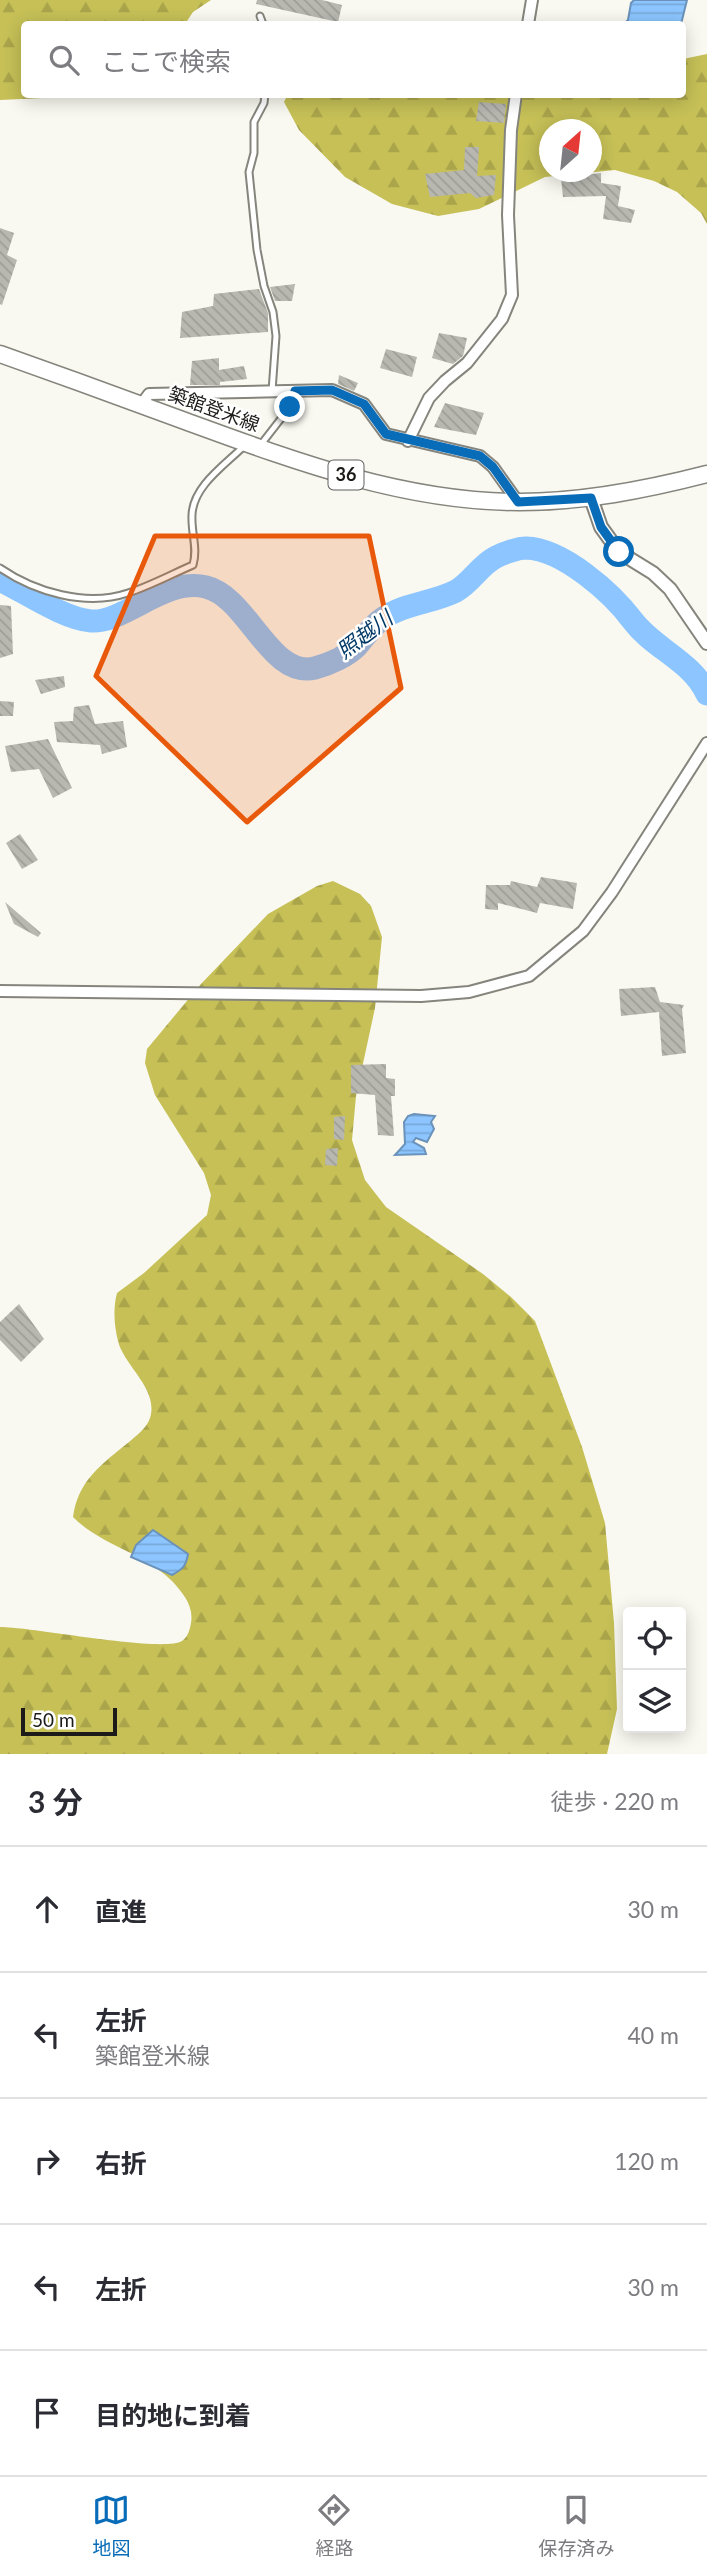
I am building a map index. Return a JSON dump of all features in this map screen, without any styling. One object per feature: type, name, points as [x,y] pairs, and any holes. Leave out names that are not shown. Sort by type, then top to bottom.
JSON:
[{"type":"main road","name":"築館登米線","points":[[0,354],[252,446],[378,484],[433,495],[518,502],[591,498],[652,489],[707,474]]},
{"type":"street","points":[[528,21],[532,0]]},
{"type":"street","points":[[408,441],[429,398],[467,363],[502,319],[512,295],[508,215],[511,130],[515,98]]},
{"type":"street","points":[[141,404],[149,394],[217,390],[332,390],[364,404],[386,434],[480,456],[493,467],[518,502]]},
{"type":"street","points":[[591,498],[601,527],[619,552],[653,573],[670,589],[707,643]]},
{"type":"street","points":[[0,991],[421,996],[469,992],[529,976],[583,931],[612,892],[707,743]]},
{"type":"lane","points":[[260,16],[262,21]]},
{"type":"lane","points":[[265,98],[254,122],[254,153],[249,172],[257,250],[264,286],[273,312],[276,336],[272,391]]},
{"type":"lane","points":[[0,568],[50,593],[83,598],[126,594],[193,565],[196,554],[192,515],[195,498],[206,483],[252,446],[290,407],[295,391]]},
{"type":"highlighted area","points":[[155,536],[369,536],[401,688],[247,822],[96,676]]},
{"type":"green space","points":[[0,0],[211,0],[193,12],[187,21],[21,21],[21,98],[43,98],[0,100]]},
{"type":"green space","points":[[707,54],[707,224],[701,213],[677,192],[654,181],[615,170],[602,171],[602,119],[539,119],[539,180],[479,209],[438,216],[392,204],[345,177],[299,130],[284,102],[286,98],[686,98],[686,58]]},
{"type":"green space","points":[[333,881],[360,894],[371,906],[382,937],[375,1008],[356,1096],[352,1140],[365,1180],[386,1207],[483,1274],[535,1321],[582,1447],[605,1523],[614,1623],[617,1709],[607,1754],[0,1754],[0,1627],[150,1644],[182,1641],[188,1633],[191,1625],[189,1605],[172,1581],[148,1563],[84,1527],[73,1517],[80,1493],[93,1474],[141,1432],[150,1418],[150,1397],[118,1341],[114,1317],[117,1293],[144,1273],[207,1215],[211,1195],[204,1173],[155,1095],[145,1063],[147,1049],[201,984],[268,914],[317,886]]},
{"type":"water","points":[[634,0],[687,0],[682,21],[627,21]]},
{"type":"water","points":[[408,1116],[435,1116],[431,1122],[434,1129],[427,1142],[416,1138],[413,1142],[424,1148],[426,1154],[395,1155],[405,1144],[404,1122]]},
{"type":"water","points":[[153,1530],[188,1554],[183,1567],[172,1575],[131,1557],[136,1545]]},
{"type":"building","points":[[257,0],[322,0],[342,5],[338,21],[333,21],[256,4]]},
{"type":"building","points":[[479,102],[506,104],[504,123],[476,121]]},
{"type":"building","points":[[465,147],[479,147],[477,176],[496,175],[494,195],[476,198],[470,193],[430,197],[425,174],[464,170]]},
{"type":"building","points":[[561,182],[601,182],[621,186],[618,206],[635,210],[631,223],[603,219],[606,196],[563,197]]},
{"type":"building","points":[[0,228],[14,233],[7,255],[17,260],[2,305],[0,304]]},
{"type":"building","points":[[295,284],[292,301],[275,301],[270,287]]},
{"type":"building","points":[[259,289],[268,313],[268,332],[180,338],[182,312],[213,306],[214,294]]},
{"type":"building","points":[[439,333],[467,338],[463,356],[453,364],[432,358]]},
{"type":"building","points":[[386,349],[417,357],[412,377],[380,368]]},
{"type":"building","points":[[219,358],[219,370],[244,366],[247,379],[220,382],[220,385],[190,385],[192,361]]},
{"type":"building","points":[[339,375],[358,383],[354,391],[338,384]]},
{"type":"building","points":[[445,403],[484,413],[476,435],[434,427]]},
{"type":"building","points":[[0,605],[11,606],[13,654],[0,658]]},
{"type":"building","points":[[64,676],[65,687],[41,694],[35,680]]},
{"type":"building","points":[[0,701],[14,702],[13,716],[0,716]]},
{"type":"building","points":[[89,705],[95,724],[123,721],[127,747],[102,754],[100,745],[57,742],[54,722],[73,721],[74,707]]},
{"type":"building","points":[[48,739],[72,788],[53,798],[39,769],[11,772],[5,746]]},
{"type":"building","points":[[20,834],[38,860],[22,869],[6,843]]},
{"type":"building","points":[[541,877],[577,883],[573,909],[540,903],[537,913],[498,903],[498,910],[485,909],[486,885],[510,885],[511,881],[537,887]]},
{"type":"building","points":[[5,902],[41,933],[38,937],[14,924]]},
{"type":"building","points":[[655,987],[660,1002],[684,1005],[682,1009],[686,1053],[662,1056],[659,1012],[621,1016],[619,989]]},
{"type":"building","points":[[386,1064],[386,1078],[395,1079],[395,1096],[391,1096],[394,1136],[378,1135],[375,1095],[351,1093],[351,1065]]},
{"type":"building","points":[[345,1116],[344,1140],[334,1139],[334,1117]]},
{"type":"building","points":[[338,1148],[337,1166],[325,1165],[326,1149]]},
{"type":"building","points":[[19,1304],[44,1339],[21,1362],[0,1340],[0,1322]]},
{"type":"waterway","name":"照越川","points":[[0,580],[57,610],[91,621],[118,615],[176,588],[206,587],[221,594],[234,605],[272,650],[285,661],[299,668],[315,668],[348,653],[375,625],[391,614],[456,591],[496,557],[523,548],[540,550],[571,564],[600,586],[651,640],[692,673],[707,694]]},
{"type":"route","points":[[290,407],[295,391],[332,390],[364,404],[386,434],[480,456],[493,467],[518,502],[591,498],[601,527],[619,552]]}]
